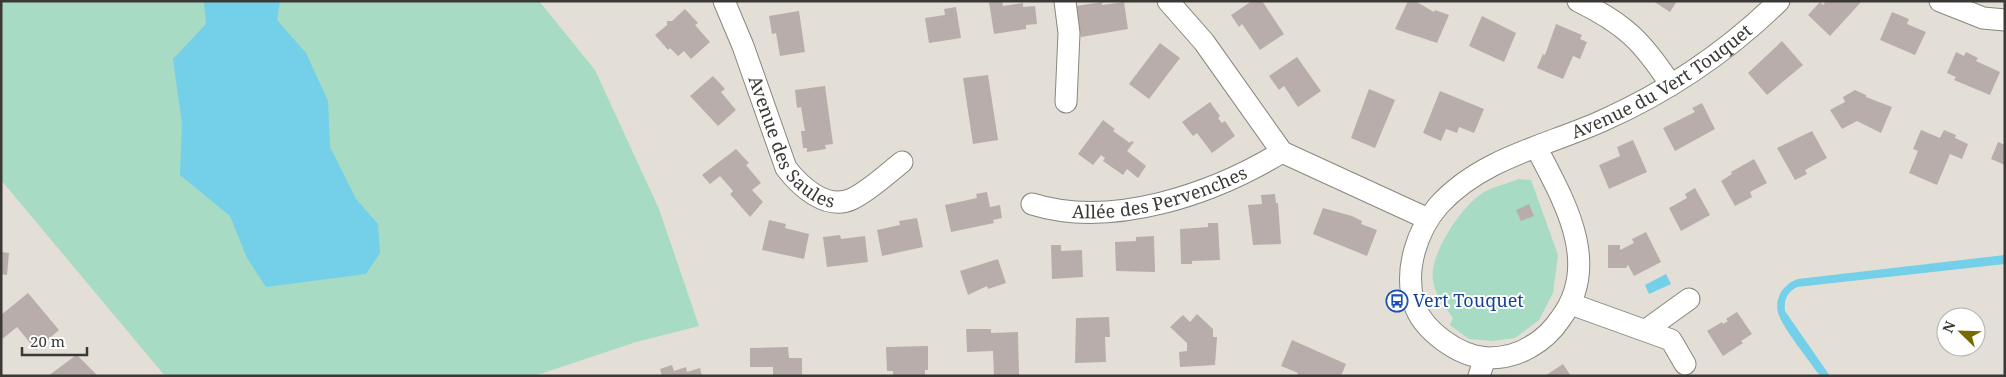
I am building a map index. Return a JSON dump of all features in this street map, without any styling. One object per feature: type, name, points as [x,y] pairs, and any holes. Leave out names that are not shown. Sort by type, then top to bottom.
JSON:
[{"type":"street","name":"Avenue des Saules","points":[[724,1],[743,46],[786,168],[797,183],[811,194],[826,200],[842,202],[852,199],[902,162]]},
{"type":"street","points":[[1065,1],[1069,33],[1066,102]]},
{"type":"street","points":[[1168,1],[1204,42],[1282,152],[1428,219]]},
{"type":"street","points":[[1578,1],[1612,19],[1631,33],[1671,85]]},
{"type":"street","name":"Avenue du Vert Touquet","points":[[1536,147],[1568,213],[1579,250],[1578,285],[1571,304],[1554,328],[1540,342],[1522,352],[1482,367],[1435,334],[1414,305],[1410,287],[1410,266],[1428,219],[1440,204],[1462,184],[1496,163],[1536,147],[1604,120],[1671,85],[1719,53],[1779,1]]},
{"type":"street","points":[[1940,1],[1983,18],[2005,20]]},
{"type":"street","name":"Allée des Pervenches","points":[[1032,204],[1053,210],[1077,213],[1100,213],[1144,206],[1220,186],[1254,170],[1282,152]]},
{"type":"street","points":[[1646,330],[1690,298]]},
{"type":"street","points":[[1571,304],[1671,340],[1684,364]]},
{"type":"green space","points":[[1,1],[539,1],[595,70],[659,209],[699,326],[636,342],[534,376],[165,376],[1,180]]},
{"type":"green space","points":[[1519,179],[1531,180],[1558,255],[1553,293],[1539,320],[1515,338],[1492,341],[1469,339],[1450,325],[1453,318],[1436,291],[1433,281],[1433,270],[1436,258],[1449,230],[1458,217],[1477,197],[1490,189]]},
{"type":"water","points":[[204,1],[280,1],[277,20],[306,53],[328,101],[330,147],[356,199],[378,224],[380,253],[366,274],[266,287],[247,258],[230,216],[180,175],[182,124],[173,59],[206,24]]},
{"type":"water","points":[[2005,255],[2005,264],[1797,287],[1793,289],[1786,297],[1785,311],[1830,376],[1820,376],[1791,336],[1778,313],[1777,302],[1781,292],[1788,284],[1798,279]]},
{"type":"water","points":[[1666,274],[1671,284],[1649,294],[1645,285]]},
{"type":"building","points":[[1002,1],[1003,6],[1023,3],[1023,7],[1035,6],[1037,24],[1026,25],[1026,29],[994,34],[989,2]]},
{"type":"building","points":[[1252,1],[1262,1],[1284,34],[1260,50],[1242,24],[1239,27],[1231,15]]},
{"type":"building","points":[[1408,1],[1415,1],[1434,12],[1435,10],[1449,15],[1437,43],[1395,29]]},
{"type":"building","points":[[1653,1],[1677,1],[1670,12]]},
{"type":"building","points":[[1826,1],[1862,1],[1830,36],[1808,15],[1820,2],[1823,5]]},
{"type":"building","points":[[1102,2],[1102,5],[1124,2],[1128,29],[1081,37],[1076,6]]},
{"type":"building","points":[[956,7],[961,38],[929,43],[925,18],[945,15],[944,9]]},
{"type":"building","points":[[685,9],[698,23],[695,25],[710,42],[691,59],[684,51],[678,56],[670,48],[668,50],[655,35],[667,25],[667,21],[672,21]]},
{"type":"building","points":[[799,11],[805,52],[780,56],[776,33],[772,34],[769,16]]},
{"type":"building","points":[[1892,12],[1909,19],[1907,24],[1926,32],[1915,55],[1880,40]]},
{"type":"building","points":[[1482,16],[1516,33],[1504,62],[1469,46]]},
{"type":"building","points":[[1556,24],[1582,35],[1580,39],[1587,42],[1580,59],[1573,56],[1563,79],[1537,68],[1543,54],[1545,55]]},
{"type":"building","points":[[1782,41],[1803,65],[1767,95],[1748,73]]},
{"type":"building","points":[[1160,43],[1180,58],[1149,99],[1129,84]]},
{"type":"building","points":[[1956,52],[1964,56],[1966,52],[1978,58],[1976,61],[2000,72],[1990,95],[1954,80],[1956,77],[1947,73]]},
{"type":"building","points":[[1297,57],[1321,91],[1298,107],[1284,86],[1279,90],[1269,76]]},
{"type":"building","points":[[988,75],[998,140],[973,144],[963,78]]},
{"type":"building","points":[[713,76],[725,89],[721,92],[736,110],[718,126],[690,96]]},
{"type":"building","points":[[825,86],[833,144],[825,145],[826,149],[807,152],[807,148],[803,148],[801,131],[805,131],[801,107],[797,108],[795,90]]},
{"type":"building","points":[[1369,89],[1395,100],[1375,148],[1351,138]]},
{"type":"building","points":[[1855,90],[1866,95],[1866,97],[1892,107],[1881,133],[1857,121],[1842,129],[1830,110],[1845,102],[1843,97]]},
{"type":"building","points":[[1440,91],[1484,109],[1474,133],[1459,127],[1457,133],[1446,129],[1441,141],[1423,133]]},
{"type":"building","points":[[1210,102],[1220,116],[1218,118],[1222,123],[1225,121],[1235,136],[1212,153],[1197,133],[1193,136],[1182,122]]},
{"type":"building","points":[[1702,103],[1715,129],[1675,151],[1663,128],[1695,112],[1692,108]]},
{"type":"building","points":[[1103,120],[1115,129],[1113,131],[1130,143],[1131,141],[1134,142],[1127,151],[1146,166],[1138,178],[1127,169],[1123,175],[1103,161],[1105,158],[1101,155],[1093,165],[1078,154]]},
{"type":"building","points":[[1921,130],[1940,138],[1944,130],[1956,135],[1955,138],[1968,144],[1962,159],[1950,154],[1937,185],[1909,173],[1918,151],[1913,149]]},
{"type":"building","points":[[1812,131],[1827,158],[1805,170],[1807,174],[1795,180],[1777,148]]},
{"type":"building","points":[[1633,140],[1647,172],[1609,189],[1599,165],[1620,156],[1617,147]]},
{"type":"building","points":[[1998,142],[2005,145],[2005,165],[1991,159]]},
{"type":"building","points":[[736,149],[749,163],[746,165],[761,183],[752,190],[763,202],[750,217],[730,194],[733,191],[720,176],[710,184],[702,175]]},
{"type":"building","points":[[1754,159],[1767,183],[1750,192],[1752,197],[1735,206],[1721,181],[1732,174],[1731,172]]},
{"type":"building","points":[[1695,188],[1710,215],[1681,231],[1669,208],[1687,198],[1685,194]]},
{"type":"building","points":[[987,192],[990,207],[1000,205],[1002,218],[993,220],[994,223],[951,232],[945,205],[977,198],[976,194]]},
{"type":"building","points":[[1275,194],[1276,203],[1278,203],[1281,244],[1253,245],[1248,205],[1262,204],[1261,195]]},
{"type":"building","points":[[1529,204],[1534,216],[1521,221],[1516,210]]},
{"type":"building","points":[[1323,208],[1352,216],[1362,221],[1361,224],[1377,230],[1367,256],[1313,234]]},
{"type":"building","points":[[917,218],[923,247],[882,256],[877,230],[900,225],[899,221]]},
{"type":"building","points":[[769,220],[786,224],[785,228],[809,234],[804,259],[762,250]]},
{"type":"building","points":[[1208,223],[1218,223],[1220,260],[1192,261],[1192,264],[1181,264],[1180,229],[1208,227]]},
{"type":"building","points":[[1646,232],[1661,262],[1634,276],[1628,265],[1626,268],[1608,268],[1608,245],[1620,245],[1620,250],[1634,243],[1632,239]]},
{"type":"building","points":[[840,235],[841,239],[865,236],[868,262],[827,267],[823,237]]},
{"type":"building","points":[[1154,236],[1155,272],[1116,271],[1115,242],[1136,241],[1136,237]]},
{"type":"building","points":[[1051,245],[1061,245],[1061,251],[1082,250],[1083,277],[1052,279]]},
{"type":"building","points":[[1,252],[9,253],[7,275],[1,274]]},
{"type":"building","points":[[998,259],[1006,283],[988,289],[987,286],[968,295],[960,271]]},
{"type":"building","points":[[28,293],[59,330],[36,350],[17,327],[1,340],[1,315]]},
{"type":"building","points":[[1737,312],[1752,334],[1741,341],[1743,343],[1723,356],[1707,331],[1722,322],[1723,324],[1728,321],[1726,319]]},
{"type":"building","points":[[1197,314],[1213,329],[1213,337],[1217,337],[1215,365],[1180,367],[1179,352],[1187,351],[1187,343],[1170,327],[1183,315],[1190,322]]},
{"type":"building","points":[[1109,317],[1110,337],[1105,337],[1106,362],[1075,363],[1076,318]]},
{"type":"building","points":[[966,329],[991,329],[991,333],[1018,332],[1019,376],[994,376],[993,351],[967,352]]},
{"type":"building","points":[[1292,340],[1346,364],[1341,376],[1297,376],[1298,373],[1281,366]]},
{"type":"building","points":[[928,346],[928,370],[925,370],[925,376],[893,376],[893,371],[887,371],[886,347]]},
{"type":"building","points":[[788,347],[789,358],[802,358],[802,376],[773,376],[773,367],[750,367],[750,348]]},
{"type":"building","points":[[75,356],[78,356],[98,376],[48,376]]},
{"type":"building","points":[[1563,364],[1571,376],[1545,376]]},
{"type":"building","points":[[672,365],[674,371],[686,367],[687,372],[700,368],[702,376],[662,376],[660,369]]},
{"type":"place","name":"Vert Touquet","points":[[1397,301]]}]
